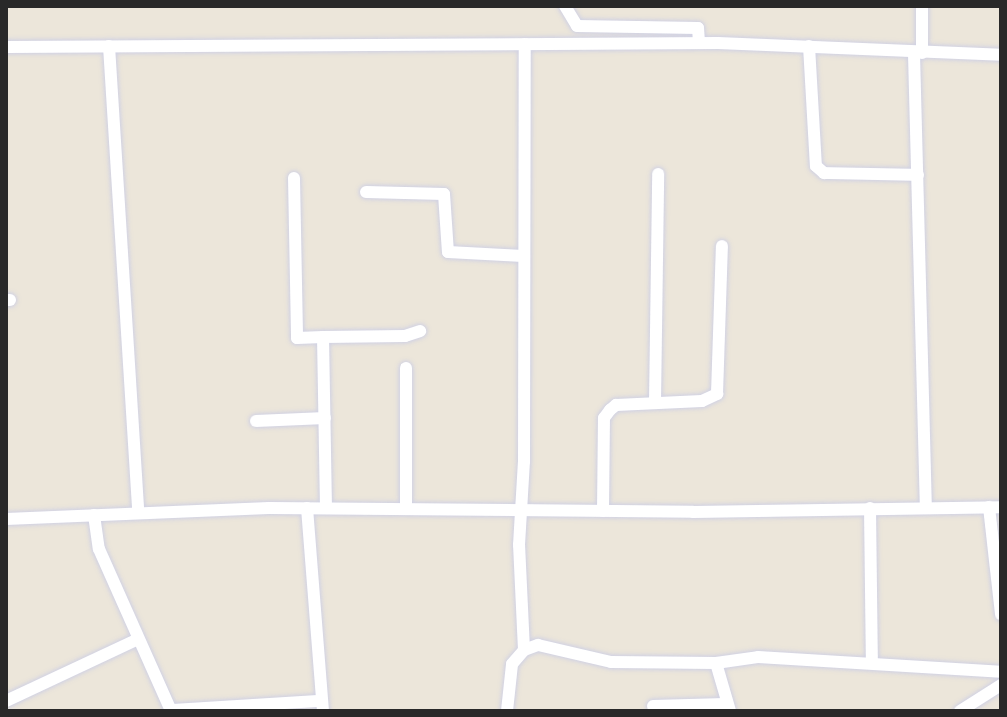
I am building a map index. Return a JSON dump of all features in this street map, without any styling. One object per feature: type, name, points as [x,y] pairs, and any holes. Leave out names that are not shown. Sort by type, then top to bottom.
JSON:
[{"type":"street","points":[[565,6],[577,26],[698,28],[699,43]]},
{"type":"street","points":[[922,6],[918,53],[918,175],[926,507]]},
{"type":"street","points":[[6,47],[699,43],[1001,55]]},
{"type":"street","points":[[524,650],[519,545],[523,509],[525,44]]},
{"type":"street","points":[[109,46],[126,248],[138,512]]},
{"type":"street","points":[[809,46],[816,166],[824,173],[918,175]]},
{"type":"street","points":[[655,403],[658,174]]},
{"type":"street","points":[[294,178],[297,338],[405,336],[420,331]]},
{"type":"street","points":[[366,192],[444,194],[448,252],[523,256]]},
{"type":"street","points":[[603,511],[604,418],[616,405],[702,401],[717,394],[722,246]]},
{"type":"street","points":[[323,337],[326,508]]},
{"type":"street","points":[[406,368],[406,508]]},
{"type":"street","points":[[256,421],[325,418]]},
{"type":"street","points":[[6,519],[307,508],[603,511],[995,507],[1001,614]]},
{"type":"street","points":[[94,515],[99,549],[136,640],[171,710],[322,706],[307,508]]},
{"type":"street","points":[[870,508],[872,663]]},
{"type":"street","points":[[6,701],[136,640]]},
{"type":"street","points":[[507,711],[512,664],[524,650],[538,645],[611,662],[716,663],[758,657],[1001,672]]},
{"type":"street","points":[[653,706],[727,708],[716,663]]},
{"type":"street","points":[[960,711],[1001,685]]}]
